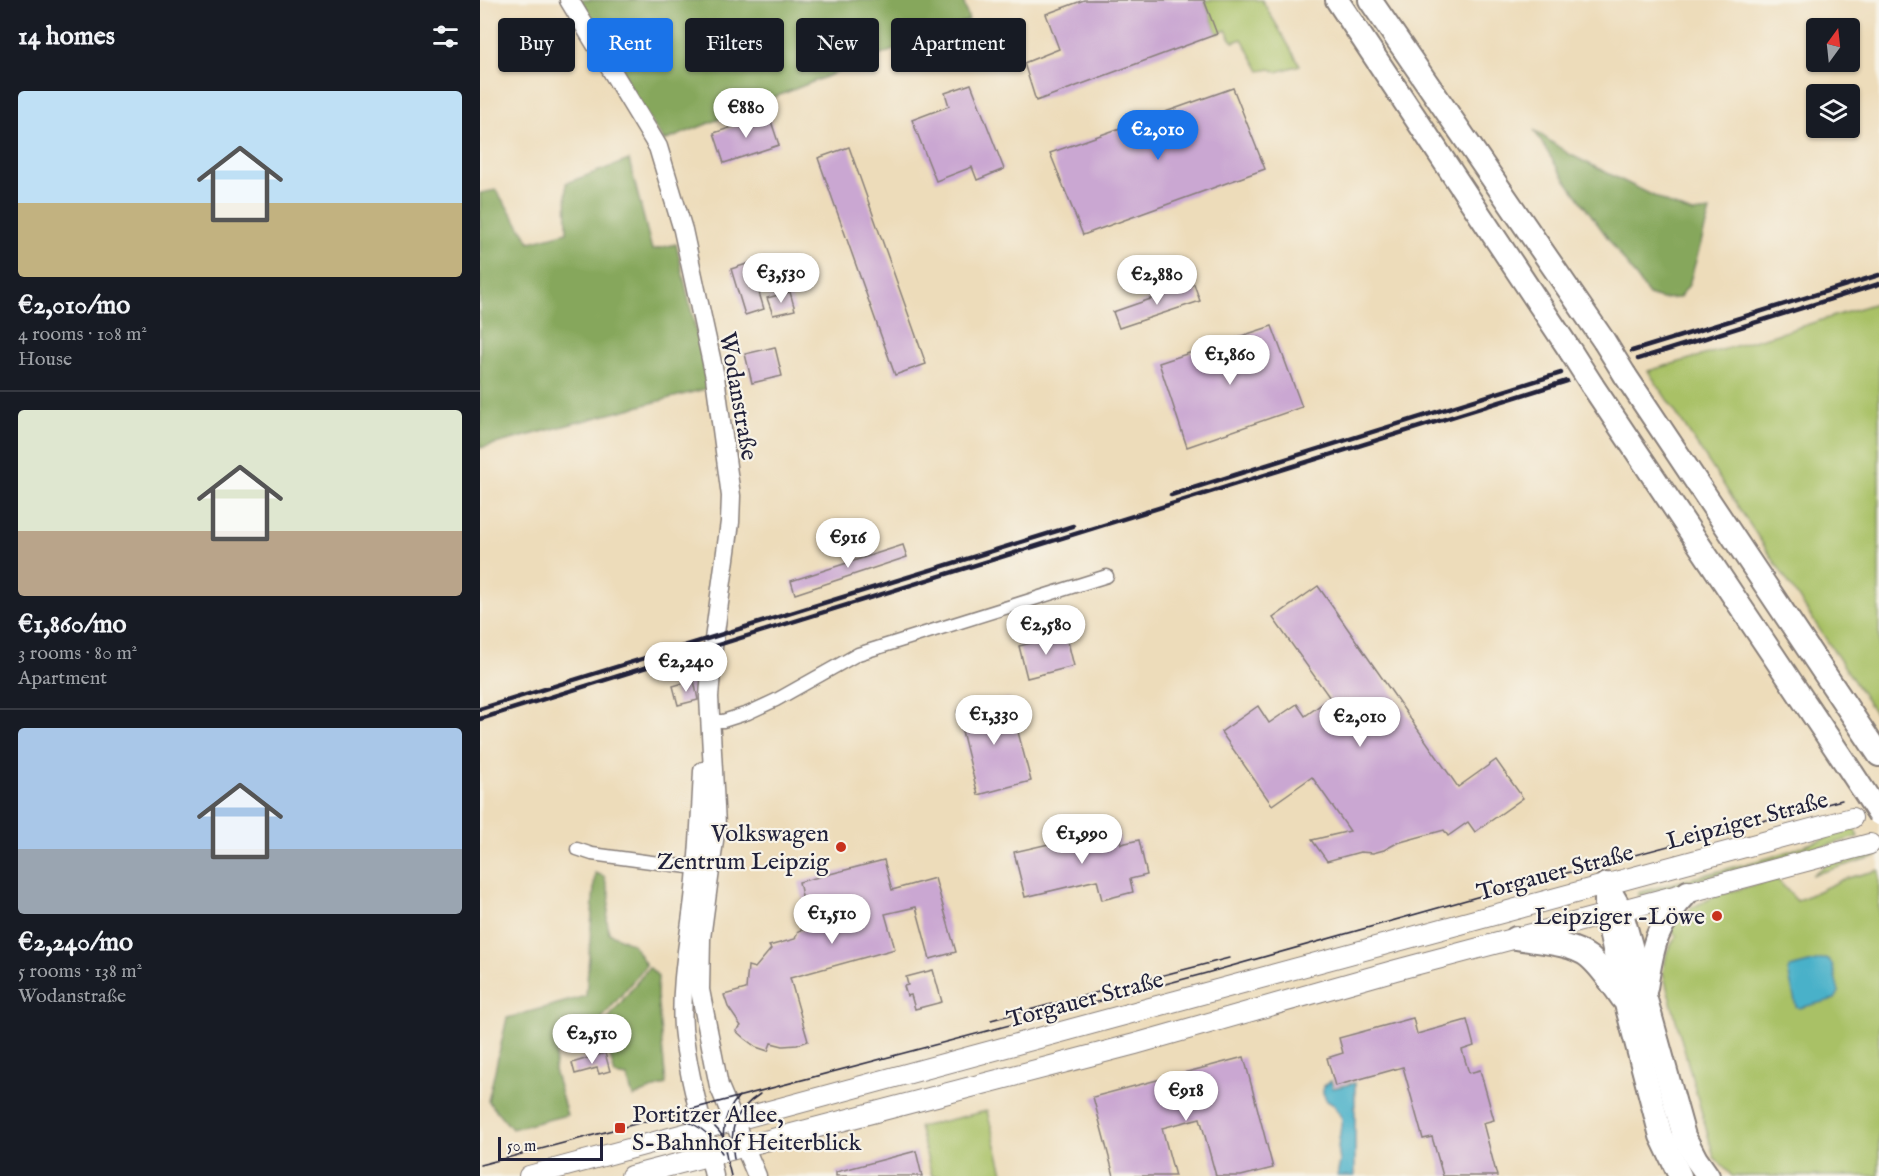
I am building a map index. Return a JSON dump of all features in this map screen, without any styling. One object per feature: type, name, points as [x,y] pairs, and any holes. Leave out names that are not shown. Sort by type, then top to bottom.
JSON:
[{"type":"highway","points":[[1337,0],[1879,814]]},
{"type":"highway","points":[[1370,0],[1604,341],[1879,754]]},
{"type":"highway","points":[[1606,884],[1635,1000],[1661,1136],[1680,1176]]},
{"type":"highway","points":[[1635,1000],[1658,932],[1678,903],[1689,892]]},
{"type":"highway","points":[[1516,938],[1567,948],[1589,957],[1605,975],[1635,1000],[1684,1136],[1695,1159],[1708,1176]]},
{"type":"main road","name":"Leipziger Straße","points":[[1655,872],[1852,818]]},
{"type":"main road","points":[[631,1176],[1135,1044],[1613,911],[1870,844]]},
{"type":"main road","name":"Torgauer Straße","points":[[529,1176],[1655,872]]},
{"type":"street","name":"Wodanstraße","points":[[569,0],[658,147],[682,230],[715,377],[730,496],[730,522],[713,647],[709,721],[704,753],[700,990],[716,1075],[724,1100],[758,1176]]},
{"type":"street","points":[[709,721],[731,719],[776,700],[858,654],[1107,576]]},
{"type":"street","points":[[577,849],[592,854],[703,869]]},
{"type":"street","name":"Wodanstraße","points":[[703,869],[688,943],[683,1027],[691,1080],[714,1176]]},
{"type":"green space","points":[[570,0],[963,0],[968,18],[891,18],[891,51],[879,56],[879,18],[796,18],[796,72],[838,72],[664,141],[618,72],[673,72],[673,18],[587,18],[587,26]]},
{"type":"green space","points":[[1204,0],[1262,0],[1300,65],[1277,72],[1271,69],[1260,71],[1242,39],[1233,42],[1226,30],[1217,34]]},
{"type":"green space","points":[[1534,130],[1569,154],[1672,205],[1692,213],[1710,211],[1689,285],[1679,298],[1661,299],[1649,295],[1558,169]]},
{"type":"green space","points":[[629,160],[652,250],[676,244],[709,388],[480,448],[480,193],[496,190],[530,242],[567,232],[566,183]]},
{"type":"green space","points":[[1879,302],[1879,719],[1648,371]]},
{"type":"green space","points":[[1854,828],[1858,837],[1638,896],[1641,892],[1775,856]]},
{"type":"green space","points":[[1873,850],[1877,856],[1812,875],[1828,863]]},
{"type":"green space","points":[[1879,870],[1879,1176],[1732,1176],[1714,1157],[1663,973],[1667,951],[1677,936],[1668,929],[1693,907],[1718,895],[1777,879],[1797,901],[1844,879]]},
{"type":"green space","points":[[595,873],[604,876],[610,896],[607,920],[609,933],[633,944],[646,965],[594,1028],[585,1032],[581,1048],[557,1049],[554,1070],[567,1115],[512,1129],[488,1101],[507,1018],[586,996]]},
{"type":"green space","points":[[649,967],[658,976],[657,995],[666,1084],[633,1097],[627,1077],[615,1075],[600,1029]]},
{"type":"green space","points":[[987,1111],[1004,1176],[932,1176],[919,1127]]},
{"type":"water","points":[[1824,959],[1829,960],[1832,964],[1839,992],[1835,999],[1799,1008],[1796,1006],[1788,971],[1790,968]]},
{"type":"water","points":[[1331,1081],[1333,1088],[1355,1083],[1355,1176],[1337,1176],[1342,1119],[1334,1105],[1327,1101],[1323,1093],[1323,1086]]},
{"type":"building","points":[[1084,0],[1204,0],[1217,34],[1036,101],[1026,62],[1059,49],[1046,14]]},
{"type":"building","points":[[971,84],[1004,169],[977,180],[972,167],[936,181],[912,120],[949,106],[945,93]]},
{"type":"building","points":[[1233,88],[1265,169],[1083,235],[1050,153]]},
{"type":"building","points":[[769,115],[779,145],[724,163],[714,133]]},
{"type":"building","points":[[849,147],[926,364],[895,375],[818,158]]},
{"type":"building","points":[[750,263],[764,309],[745,315],[731,269]]},
{"type":"building","points":[[1194,284],[1200,301],[1119,328],[1113,312]]},
{"type":"building","points":[[790,292],[795,310],[773,315],[767,298]]},
{"type":"building","points":[[1272,326],[1302,407],[1187,447],[1159,363]]},
{"type":"building","points":[[775,347],[782,376],[752,383],[745,354]]},
{"type":"building","points":[[903,545],[907,557],[795,594],[791,581]]},
{"type":"building","points":[[1318,586],[1458,787],[1496,760],[1523,798],[1475,832],[1468,822],[1448,836],[1444,830],[1397,843],[1373,853],[1360,852],[1327,861],[1312,840],[1350,831],[1312,777],[1272,805],[1221,732],[1258,706],[1269,723],[1297,704],[1305,716],[1330,698],[1273,618]]},
{"type":"building","points":[[1066,634],[1074,666],[1027,678],[1019,646]]},
{"type":"building","points":[[694,680],[698,700],[678,705],[673,686]]},
{"type":"building","points":[[1009,698],[1031,781],[978,795],[957,711]]},
{"type":"building","points":[[1118,828],[1121,844],[1139,840],[1147,875],[1130,879],[1133,892],[1102,900],[1097,880],[1025,897],[1014,852]]},
{"type":"building","points":[[884,860],[892,890],[935,878],[956,952],[930,959],[916,907],[885,914],[895,949],[790,978],[808,1041],[783,1046],[771,1043],[768,1051],[756,1047],[745,1039],[736,1031],[741,1026],[728,1007],[724,995],[746,989],[748,966],[755,968],[771,949],[769,946],[795,939],[798,931],[809,928],[799,882]]},
{"type":"building","points":[[933,970],[942,1002],[915,1009],[911,995],[907,996],[904,986],[908,985],[906,977]]},
{"type":"building","points":[[1413,1018],[1417,1034],[1467,1020],[1474,1046],[1462,1050],[1469,1073],[1480,1070],[1494,1120],[1483,1123],[1497,1176],[1443,1176],[1432,1137],[1423,1139],[1403,1067],[1335,1086],[1327,1058],[1343,1053],[1339,1038]]},
{"type":"building","points":[[605,1053],[610,1071],[599,1074],[597,1068],[575,1074],[572,1063]]},
{"type":"building","points":[[1244,1057],[1273,1168],[1241,1176],[1216,1176],[1200,1118],[1162,1128],[1175,1176],[1114,1176],[1093,1097]]},
{"type":"building","points":[[916,1151],[922,1176],[836,1176],[836,1172]]},
{"type":"tram line","points":[[480,1165],[1203,974],[1484,895],[1842,800]]},
{"type":"tram line","points":[[991,1020],[1229,958]]},
{"type":"tram line","points":[[734,1159],[732,1138],[735,1121],[744,1107],[760,1094]]},
{"type":"tram line","points":[[731,1176],[723,1134],[727,1115],[739,1096]]},
{"type":"tram line","points":[[687,1111],[708,1121],[724,1139]]},
{"type":"tram line","points":[[668,1118],[686,1121],[700,1128],[722,1153]]},
{"type":"railway","points":[[1632,351],[1879,275]]},
{"type":"railway","points":[[1638,359],[1879,284]]},
{"type":"railway","points":[[1171,495],[1561,373]]},
{"type":"railway","points":[[480,719],[1567,381]]},
{"type":"railway","points":[[480,709],[1073,526]]},
{"type":"place","name":"Volkswagen Zentrum Leipzig","points":[[841,847]]},
{"type":"place","name":"Leipziger -Löwe","points":[[1717,916]]},
{"type":"place","name":"Portitzer Allee, S-Bahnhof Heiterblick","points":[[620,1128]]}]
